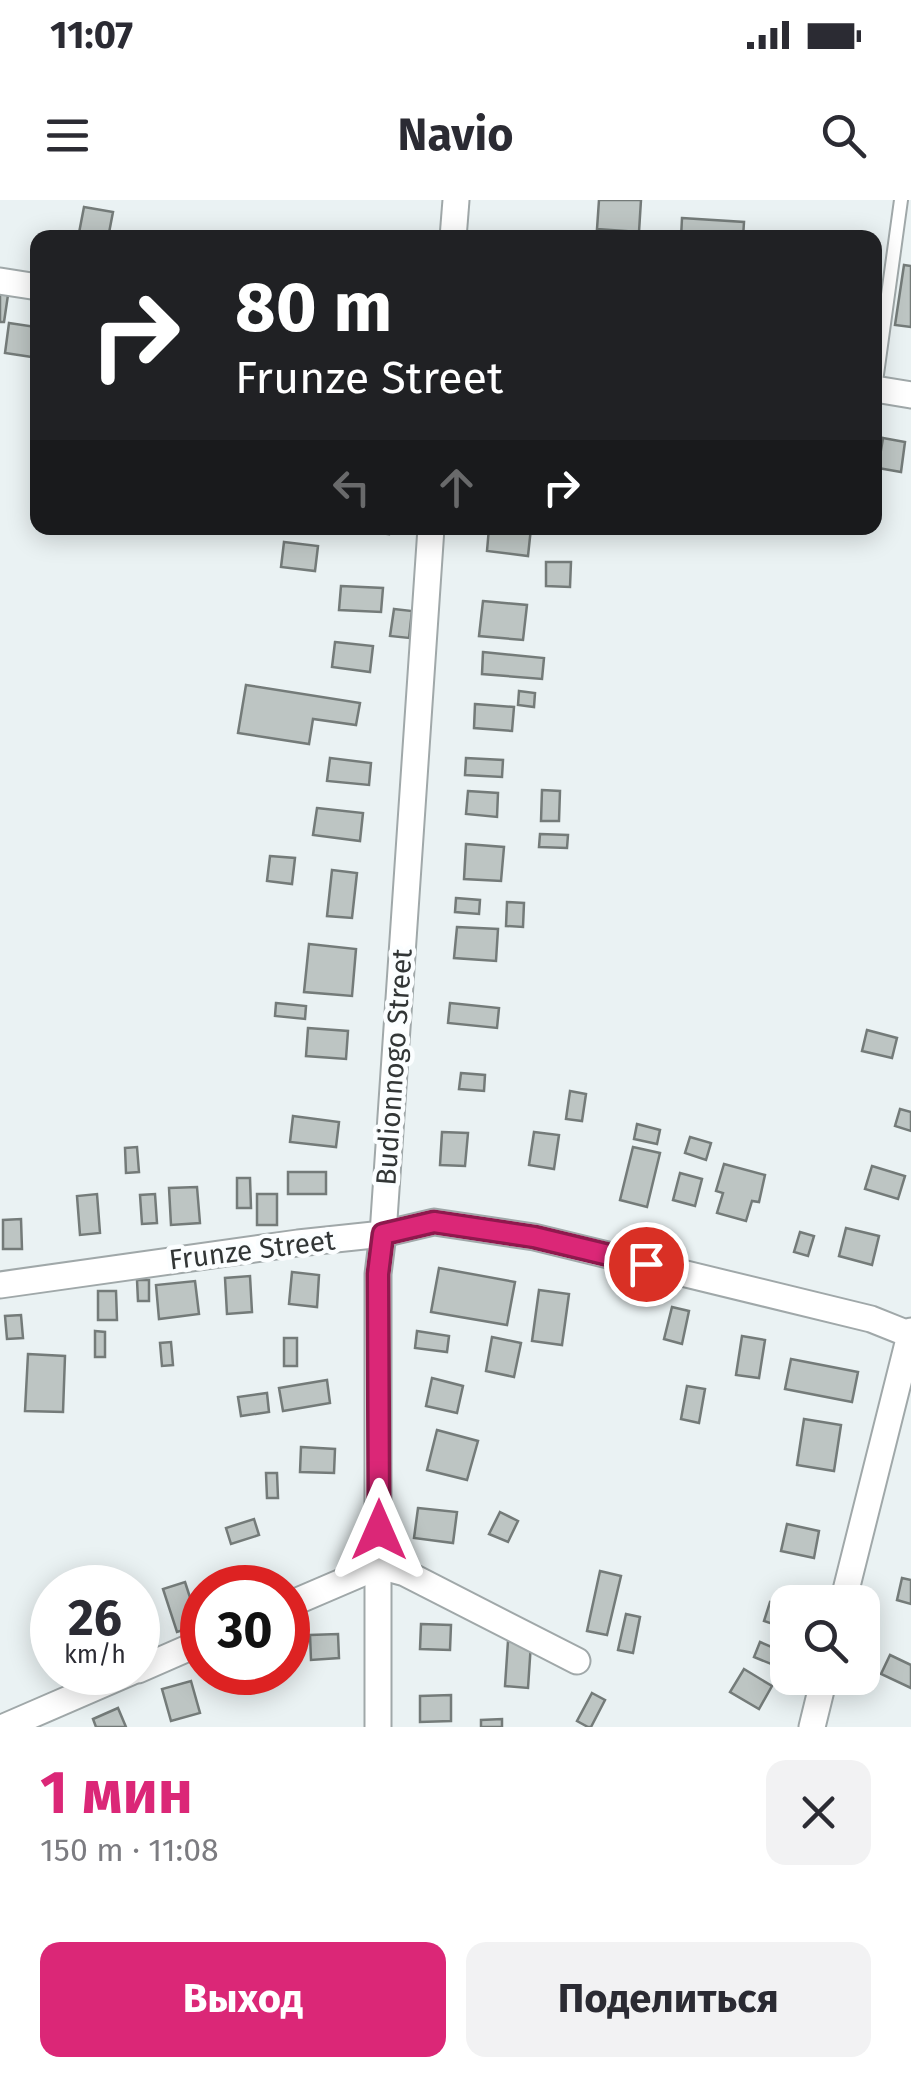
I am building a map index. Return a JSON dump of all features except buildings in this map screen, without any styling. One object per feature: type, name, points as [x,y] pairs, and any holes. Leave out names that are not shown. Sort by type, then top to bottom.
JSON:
[{"type":"street","points":[[454,230],[456,200]]},
{"type":"street","points":[[0,281],[30,286]]},
{"type":"street","points":[[882,390],[911,395]]},
{"type":"street","name":"Budionnogo Street","points":[[378,1727],[378,1274],[432,535]]},
{"type":"street","name":"Frunze Street","points":[[0,1285],[298,1242],[383,1234],[434,1222],[534,1237],[871,1319],[911,1333]]},
{"type":"street","points":[[847,1585],[911,1333]]},
{"type":"street","points":[[310,1596],[379,1566],[405,1573],[577,1661]]},
{"type":"street","points":[[4,1727],[78,1695]]},
{"type":"street","points":[[812,1727],[820,1695]]},
{"type":"lane","points":[[882,340],[902,200]]},
{"type":"route","points":[[379,1530],[378,1274],[383,1234],[434,1222],[534,1237],[646,1264]]}]
